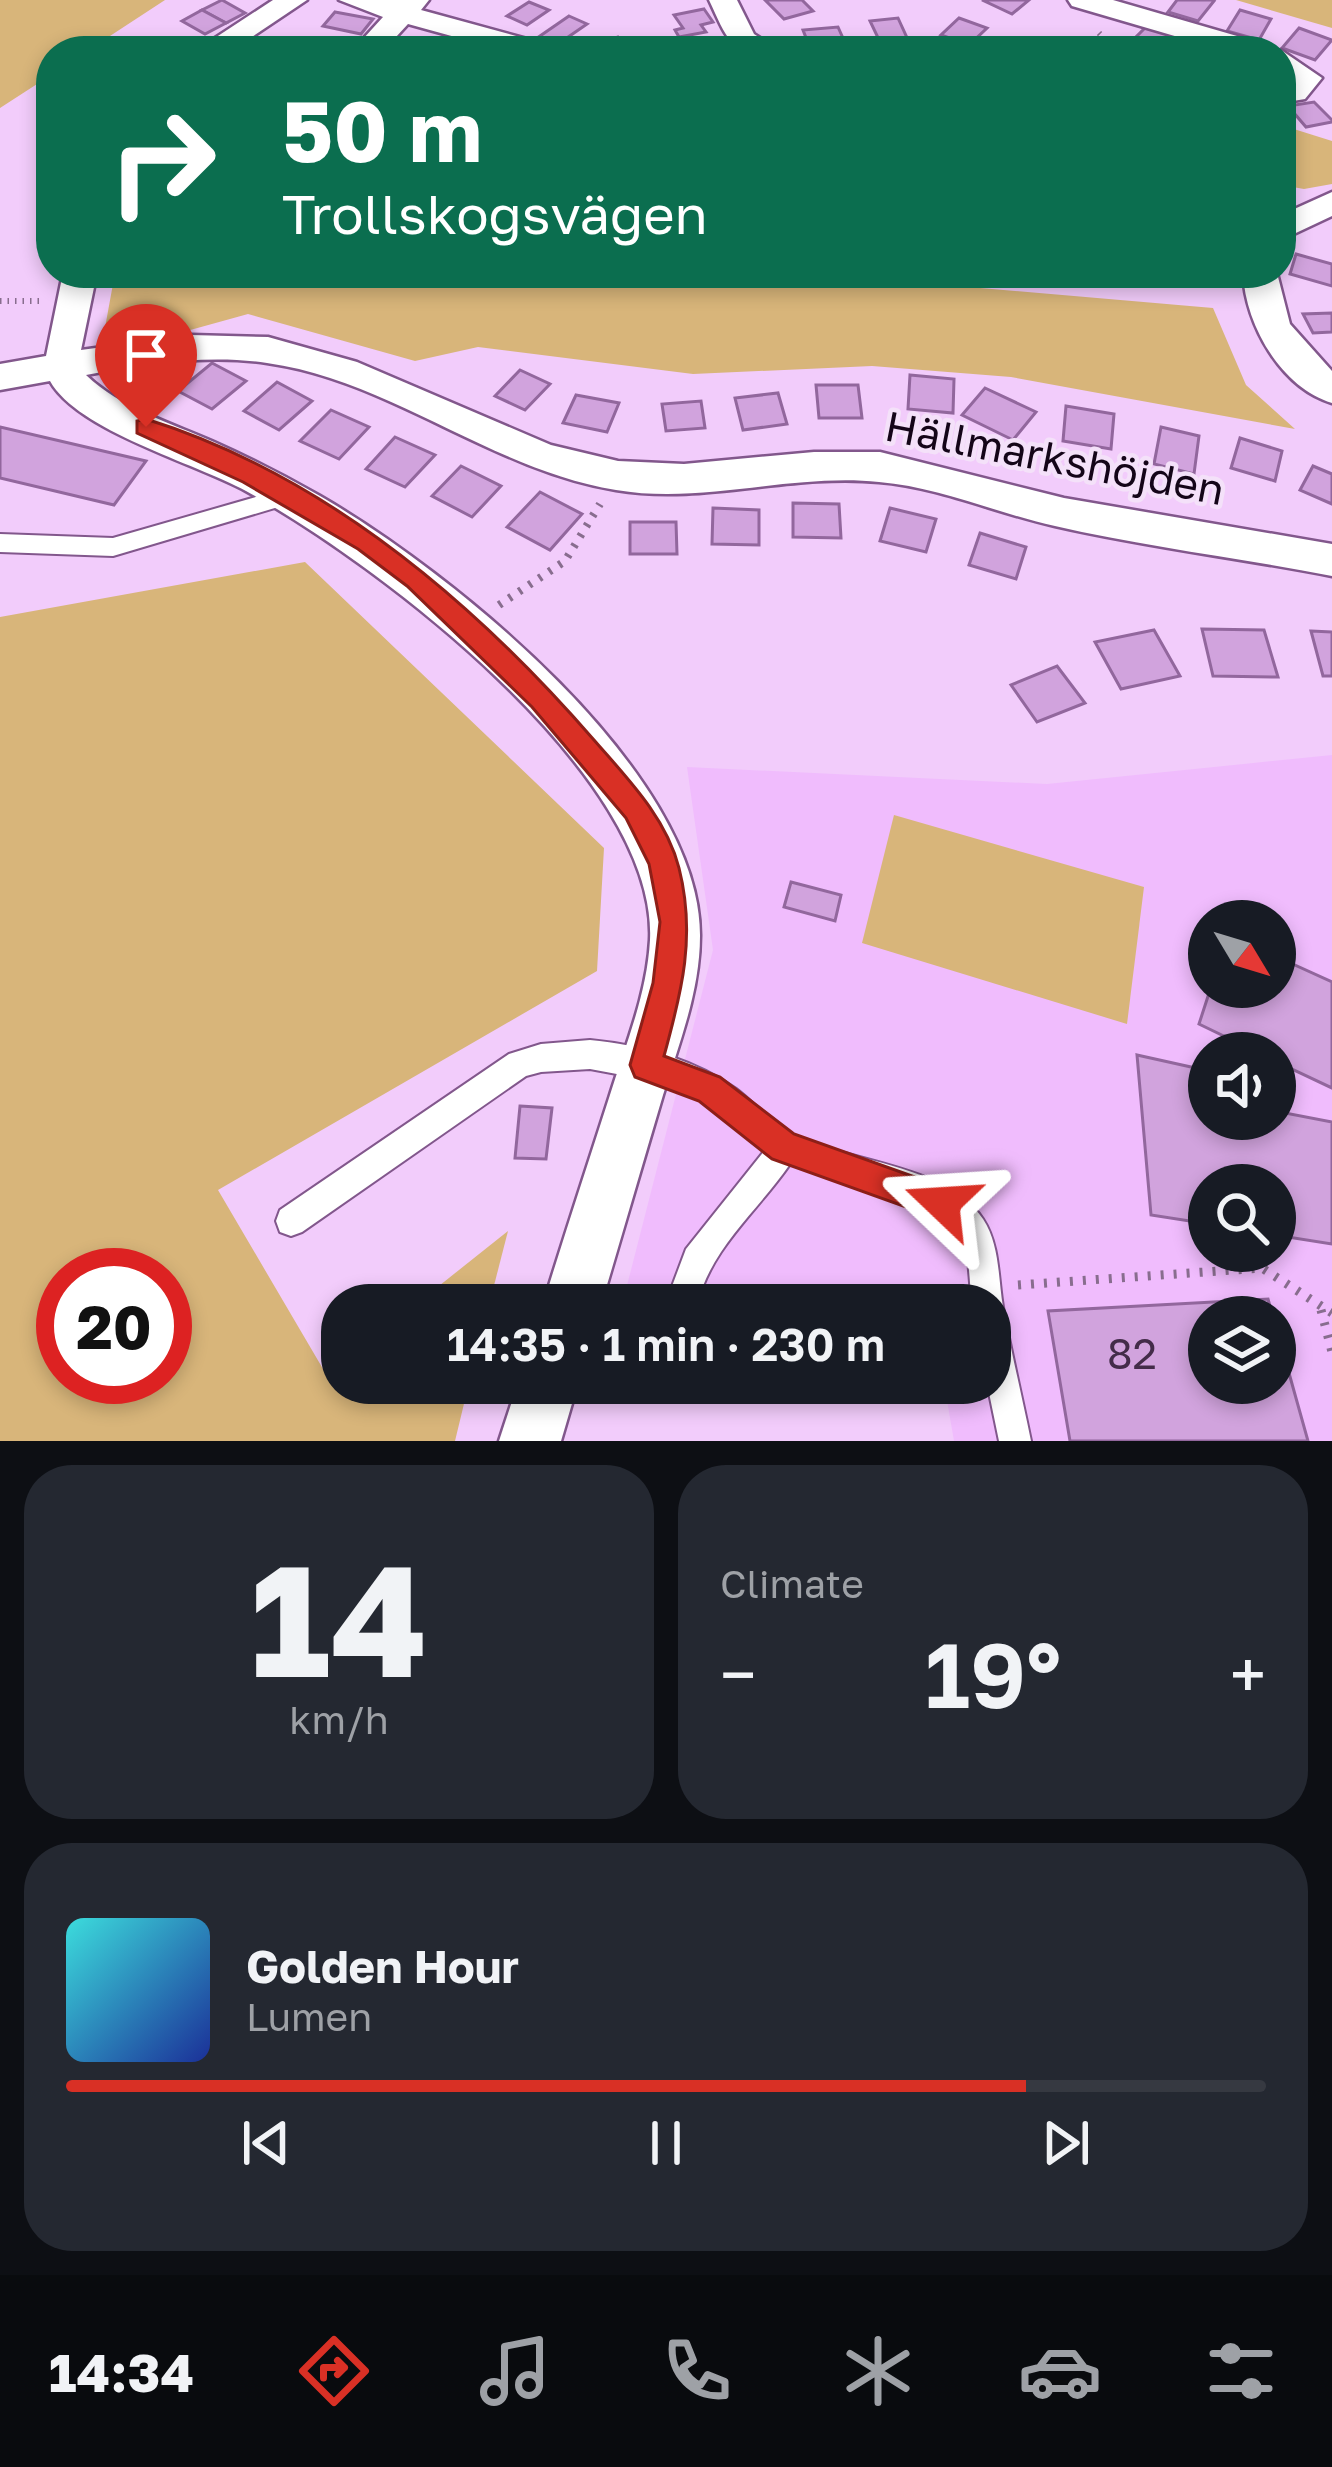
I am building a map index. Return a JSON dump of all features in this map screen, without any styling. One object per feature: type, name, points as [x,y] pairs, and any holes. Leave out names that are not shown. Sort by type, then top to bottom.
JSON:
[{"type":"street","points":[[234,36],[293,0]]},
{"type":"street","points":[[353,0],[407,8],[494,36]]},
{"type":"street","points":[[724,0],[741,36]]},
{"type":"street","points":[[1082,0],[1193,36]]},
{"type":"street","points":[[382,36],[407,8]]},
{"type":"street","points":[[1296,221],[1332,202]]},
{"type":"street","points":[[66,288],[63,366],[69,382],[88,400],[287,496],[367,542],[468,625],[542,699],[636,809],[663,863],[675,922],[669,983],[578,1284]]},
{"type":"street","points":[[1263,288],[1271,324],[1290,352],[1332,390]]},
{"type":"street","name":"Hällmarkshöjden","points":[[0,377],[198,347],[302,357],[525,447],[615,476],[687,482],[812,467],[877,467],[1064,513],[1332,560]]},
{"type":"street","points":[[530,1441],[541,1404]]},
{"type":"lane","points":[[0,543],[43,538],[84,548],[113,547],[287,496]]},
{"type":"lane","points":[[291,1221],[519,1064],[570,1051],[646,1065],[709,1088],[784,1147],[922,1195],[958,1213],[973,1231],[983,1284]]},
{"type":"lane","points":[[684,1284],[704,1241],[766,1176],[784,1147]]},
{"type":"lane","points":[[1007,1404],[1015,1441]]},
{"type":"path","points":[[0,301],[66,288]]},
{"type":"path","points":[[468,625],[565,561],[615,476]]},
{"type":"path","points":[[1019,1285],[1262,1268],[1326,1311],[1332,1352]]},
{"type":"shaded area","points":[[0,0],[165,0],[110,36],[36,36],[36,85],[0,108]]},
{"type":"shaded area","points":[[1236,0],[1332,0],[1332,28]]},
{"type":"shaded area","points":[[1296,130],[1332,141],[1332,184],[1296,188]]},
{"type":"shaded area","points":[[112,288],[980,288],[1213,308],[1246,385],[1295,429],[1011,377],[872,366],[693,374],[478,347],[415,361],[248,314],[100,355]]},
{"type":"shaded area","points":[[305,562],[604,848],[597,971],[218,1190],[321,1365],[321,1404],[464,1404],[455,1441],[0,1441],[0,617]]},
{"type":"shaded area","points":[[1332,755],[1332,1441],[954,1441],[948,1404],[1011,1404],[1011,1284],[627,1284],[713,950],[687,767],[1047,784]]},
{"type":"shaded area","points":[[894,815],[1144,887],[1127,1024],[862,943]]},
{"type":"shaded area","points":[[508,1231],[494,1284],[441,1284]]},
{"type":"building","points":[[222,0],[245,13],[226,23],[202,10]]},
{"type":"building","points":[[765,0],[802,0],[813,11],[784,19]]},
{"type":"building","points":[[982,0],[1029,0],[1012,14]]},
{"type":"building","points":[[1177,0],[1214,1],[1198,21],[1168,12]]},
{"type":"building","points":[[529,2],[549,10],[527,25],[507,16]]},
{"type":"building","points":[[704,9],[713,22],[701,25],[706,32],[678,36],[675,30],[683,28],[674,15]]},
{"type":"building","points":[[202,10],[226,23],[205,34],[182,21]]},
{"type":"building","points":[[1240,10],[1271,19],[1261,36],[1227,31]]},
{"type":"building","points":[[335,12],[373,19],[361,34],[323,26]]},
{"type":"building","points":[[569,16],[587,24],[570,36],[540,36]]},
{"type":"building","points":[[898,18],[906,36],[877,36],[870,21]]},
{"type":"building","points":[[959,18],[987,28],[979,36],[941,35]]},
{"type":"building","points":[[1150,23],[1175,32],[1171,36],[1137,36]]},
{"type":"building","points":[[838,27],[842,36],[805,36],[803,30]]},
{"type":"building","points":[[1299,28],[1332,40],[1315,60],[1296,53],[1296,36],[1292,36]]},
{"type":"building","points":[[1314,102],[1332,122],[1306,127],[1296,115],[1296,105]]},
{"type":"building","points":[[1296,254],[1332,264],[1332,286],[1296,276]]},
{"type":"building","points":[[1332,313],[1332,332],[1313,333],[1303,314]]},
{"type":"building","points":[[212,363],[246,381],[212,409],[178,391]]},
{"type":"building","points":[[520,370],[550,384],[525,410],[495,396]]},
{"type":"building","points":[[910,375],[954,379],[953,413],[908,409]]},
{"type":"building","points":[[277,382],[312,401],[279,430],[244,411]]},
{"type":"building","points":[[816,385],[858,385],[862,418],[819,418]]},
{"type":"building","points":[[985,388],[1036,412],[1013,440],[962,415]]},
{"type":"building","points":[[778,393],[787,424],[743,430],[735,398]]},
{"type":"building","points":[[576,395],[619,403],[607,432],[563,423]]},
{"type":"building","points":[[701,401],[705,428],[666,431],[662,404]]},
{"type":"building","points":[[1066,406],[1114,414],[1111,449],[1063,441]]},
{"type":"building","points":[[331,410],[369,427],[339,459],[300,441]]},
{"type":"building","points":[[0,427],[146,461],[114,505],[0,478]]},
{"type":"building","points":[[1161,427],[1199,436],[1194,474],[1154,464]]},
{"type":"building","points":[[395,437],[435,455],[405,487],[366,469]]},
{"type":"building","points":[[1240,438],[1282,451],[1275,481],[1231,468]]},
{"type":"building","points":[[461,466],[501,486],[472,517],[432,496]]},
{"type":"building","points":[[1313,466],[1332,474],[1332,504],[1300,490]]},
{"type":"building","points":[[540,492],[582,514],[550,550],[507,527]]},
{"type":"building","points":[[793,503],[839,504],[841,538],[793,537]]},
{"type":"building","points":[[713,508],[759,510],[759,545],[712,544]]},
{"type":"building","points":[[890,508],[936,519],[926,552],[880,541]]},
{"type":"building","points":[[630,522],[676,522],[677,554],[630,554]]},
{"type":"building","points":[[980,533],[1026,547],[1016,579],[969,565]]},
{"type":"building","points":[[1202,629],[1264,630],[1278,677],[1213,676]]},
{"type":"building","points":[[1154,630],[1180,676],[1121,689],[1095,642]]},
{"type":"building","points":[[1311,631],[1332,632],[1332,676],[1323,676]]},
{"type":"building","points":[[1057,666],[1085,703],[1037,722],[1011,685]]},
{"type":"building","points":[[791,882],[841,895],[835,921],[784,907]]},
{"type":"building","points":[[1296,966],[1332,982],[1332,1088],[1296,1071],[1296,1032],[1216,1032],[1199,1024],[1204,1008],[1296,1008]]},
{"type":"building","points":[[1137,1055],[1188,1066],[1188,1140],[1296,1140],[1296,1115],[1332,1122],[1332,1244],[1296,1238],[1296,1164],[1188,1164],[1188,1221],[1151,1215]]},
{"type":"building","points":[[520,1106],[552,1108],[546,1159],[515,1158]]},
{"type":"building","points":[[1188,1303],[1188,1404],[1296,1404],[1296,1398],[1308,1441],[1070,1441],[1048,1311]]},
{"type":"route","points":[[146,427],[252,475],[367,542],[416,579],[542,699],[636,809],[663,863],[675,922],[669,983],[646,1065],[709,1088],[784,1147],[942,1203]]}]
